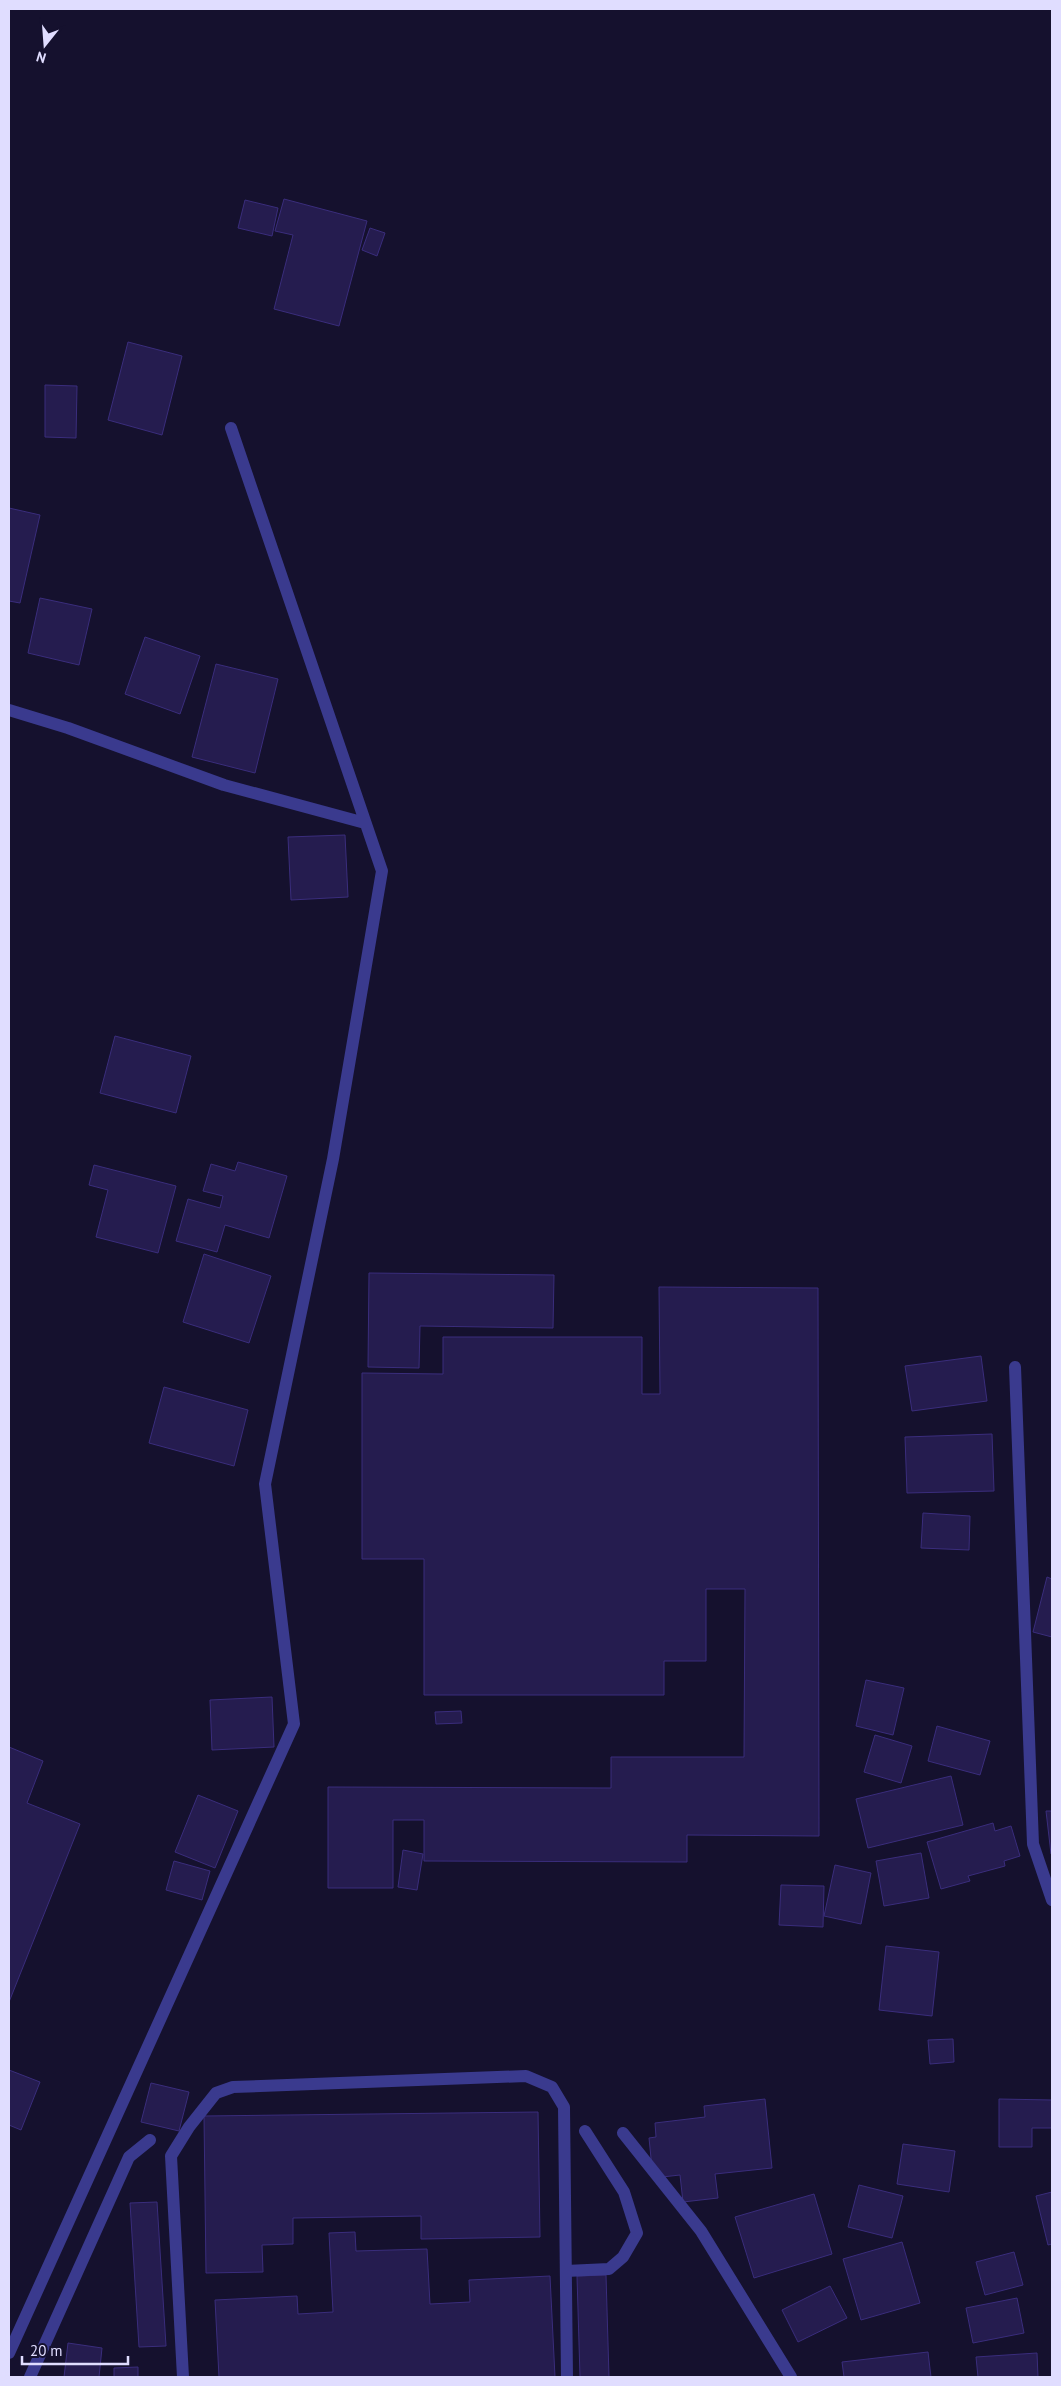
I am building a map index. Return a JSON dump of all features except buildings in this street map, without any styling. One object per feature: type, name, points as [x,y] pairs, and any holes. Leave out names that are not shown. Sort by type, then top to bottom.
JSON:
[{"type":"street","points":[[9,2353],[294,1724],[265,1484],[333,1159],[382,871],[231,428]]},
{"type":"street","points":[[9,710],[68,728],[224,785],[365,823]]},
{"type":"street","points":[[1015,1367],[1032,1844],[1052,1900]]},
{"type":"street","points":[[183,2377],[171,2156],[189,2127],[216,2093],[233,2087],[526,2076],[552,2087],[564,2107],[567,2377]]},
{"type":"street","points":[[566,2270],[608,2269],[623,2257],[637,2233],[624,2192],[586,2131]]},
{"type":"street","points":[[624,2133],[701,2231],[791,2377]]},
{"type":"street","points":[[30,2377],[129,2157],[150,2140]]}]
